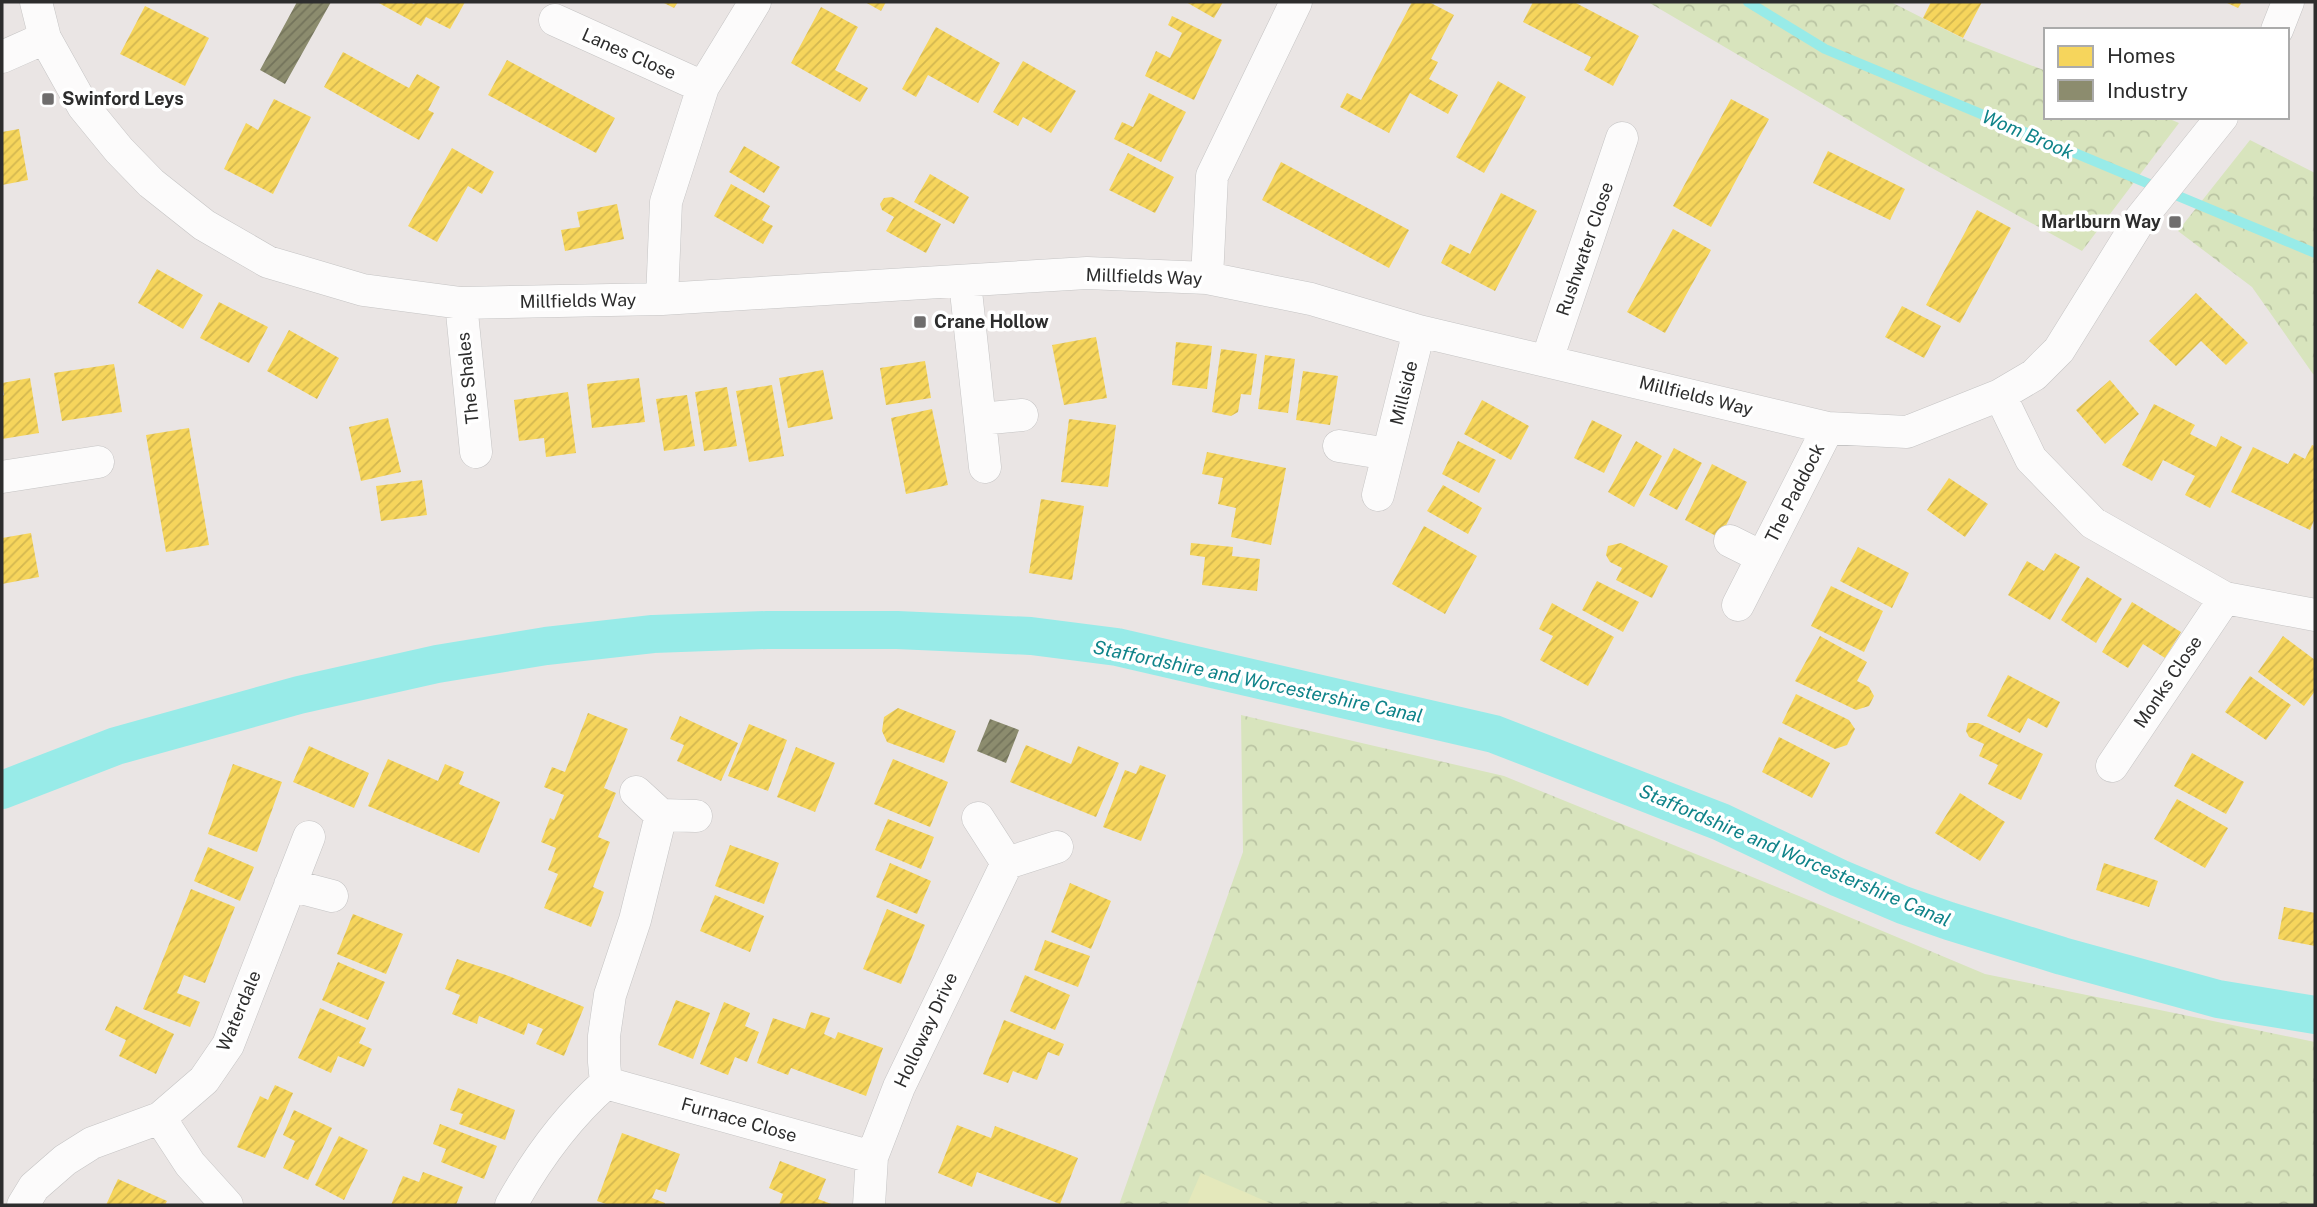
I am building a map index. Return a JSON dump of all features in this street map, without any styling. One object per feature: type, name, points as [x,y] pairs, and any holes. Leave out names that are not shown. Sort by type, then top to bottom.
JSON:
[{"type":"street","name":"Millfields Way","points":[[36,2],[45,38],[83,106],[119,150],[151,183],[204,225],[268,262],[363,290],[461,303],[662,299],[1087,273],[1207,278],[1311,299],[1419,331],[1828,428],[1907,432],[2000,395],[2034,375],[2059,350],[2141,218],[2220,119]]},
{"type":"street","points":[[662,299],[666,202],[703,87],[755,2]]},
{"type":"street","points":[[1207,278],[1212,176],[1297,2]]},
{"type":"street","points":[[2278,28],[2288,2]]},
{"type":"street","name":"Lanes Close","points":[[555,20],[703,87]]},
{"type":"street","points":[[2,57],[45,38]]},
{"type":"street","name":"Rushwater Close","points":[[1547,360],[1622,138]]},
{"type":"street","points":[[965,282],[985,467]]},
{"type":"street","name":"The Shales","points":[[461,303],[476,452]]},
{"type":"street","name":"Millside","points":[[1378,495],[1419,331]]},
{"type":"street","points":[[2000,395],[2031,460],[2093,523],[2225,597],[2315,614]]},
{"type":"street","points":[[980,419],[1022,415]]},
{"type":"street","name":"The Paddock","points":[[1738,605],[1828,428]]},
{"type":"street","points":[[1339,446],[1388,454]]},
{"type":"street","points":[[2,477],[98,462]]},
{"type":"street","name":"The Paddock","points":[[1730,541],[1762,557]]},
{"type":"street","name":"Monks Close","points":[[2112,766],[2225,597]]},
{"type":"street","points":[[636,792],[661,814],[696,816]]},
{"type":"street","points":[[511,1205],[552,1140],[606,1083],[604,1036],[610,995],[635,920],[661,814]]},
{"type":"street","points":[[978,818],[1007,863],[1057,847]]},
{"type":"street","name":"Waterdale","points":[[23,1205],[34,1187],[47,1174],[92,1143],[160,1118],[204,1080],[228,1045],[309,837]]},
{"type":"street","name":"Holloway Drive","points":[[869,1205],[872,1157],[898,1087],[1007,863]]},
{"type":"street","points":[[290,885],[332,896]]},
{"type":"street","name":"Furnace Close","points":[[606,1083],[872,1157]]},
{"type":"street","points":[[160,1118],[190,1164],[227,1205]]},
{"type":"green space","points":[[1648,2],[1891,2],[1968,41],[2044,70],[2044,119],[2170,119],[2179,123],[2082,251],[1912,157]]},
{"type":"green space","points":[[2250,140],[2315,173],[2315,375],[2252,287],[2178,231]]},
{"type":"green space","points":[[1241,715],[1504,776],[1985,974],[2315,1042],[2315,1205],[1119,1205],[1243,852]]},
{"type":"green space","points":[[1201,1173],[1274,1205],[1187,1205]]},
{"type":"building: Homes","points":[[377,2],[465,2],[450,29],[426,17],[421,26]]},
{"type":"building: Homes","points":[[662,2],[678,2],[674,8]]},
{"type":"building: Homes","points":[[865,2],[886,2],[881,11]]},
{"type":"building: Homes","points":[[1186,2],[1223,2],[1214,18]]},
{"type":"building: Homes","points":[[1412,2],[1429,2],[1454,15],[1431,59],[1438,62],[1429,79],[1458,95],[1448,114],[1410,93],[1389,133],[1340,107],[1347,93],[1361,100]]},
{"type":"building: Homes","points":[[1533,2],[1574,2],[1639,36],[1613,86],[1584,70],[1591,57],[1523,22]]},
{"type":"building: Homes","points":[[1931,2],[1982,2],[1963,38],[1923,18]]},
{"type":"building: Homes","points":[[2225,2],[2242,2],[2238,8]]},
{"type":"building: Homes","points":[[145,6],[209,38],[185,86],[120,54]]},
{"type":"building: Homes","points":[[821,7],[858,27],[835,70],[868,88],[860,102],[791,63]]},
{"type":"building: Homes","points":[[1172,16],[1222,40],[1194,100],[1145,76],[1156,51],[1170,58],[1182,33],[1168,25]]},
{"type":"building: Homes","points":[[936,27],[1000,63],[978,103],[928,75],[916,97],[902,89]]},
{"type":"building: Homes","points":[[343,52],[409,88],[417,74],[440,87],[428,110],[434,113],[419,140],[324,87]]},
{"type":"building: Homes","points":[[507,60],[615,118],[596,153],[488,95]]},
{"type":"building: Homes","points":[[1023,61],[1076,91],[1051,133],[1023,117],[1018,126],[993,112]]},
{"type":"building: Homes","points":[[1498,81],[1526,97],[1484,173],[1456,157]]},
{"type":"building: Homes","points":[[1149,93],[1186,112],[1161,162],[1114,139],[1122,122],[1133,127]]},
{"type":"building: Homes","points":[[274,99],[311,117],[273,194],[224,169],[246,123],[258,130]]},
{"type":"building: Homes","points":[[1731,99],[1769,119],[1711,227],[1673,206]]},
{"type":"building: Homes","points":[[19,129],[28,180],[2,185],[2,132]]},
{"type":"building: Homes","points":[[744,146],[780,167],[764,193],[729,172]]},
{"type":"building: Homes","points":[[452,148],[494,172],[482,194],[468,186],[437,242],[408,226]]},
{"type":"building: Homes","points":[[1828,151],[1905,189],[1890,220],[1813,183]]},
{"type":"building: Homes","points":[[1128,153],[1174,177],[1155,213],[1109,190]]},
{"type":"building: Homes","points":[[1281,162],[1409,230],[1389,268],[1262,200]]},
{"type":"building: Homes","points":[[930,174],[969,197],[954,224],[914,202]]},
{"type":"building: Homes","points":[[731,184],[770,206],[762,220],[773,226],[763,244],[714,216]]},
{"type":"building: Homes","points":[[1501,193],[1537,211],[1495,291],[1441,263],[1450,244],[1470,254]]},
{"type":"building: Homes","points":[[892,197],[941,224],[926,253],[886,231],[894,217],[882,210],[880,204],[884,198]]},
{"type":"building: Homes","points":[[617,204],[624,239],[565,251],[561,230],[580,227],[577,212]]},
{"type":"building: Homes","points":[[1977,210],[2011,228],[1960,323],[1926,305]]},
{"type":"building: Homes","points":[[1673,229],[1711,250],[1665,333],[1627,312]]},
{"type":"building: Homes","points":[[157,269],[203,295],[183,329],[138,303]]},
{"type":"building: Homes","points":[[2196,293],[2248,343],[2226,365],[2201,341],[2176,366],[2149,341]]},
{"type":"building: Homes","points":[[219,302],[268,327],[249,363],[200,338]]},
{"type":"building: Homes","points":[[1902,306],[1941,326],[1924,358],[1885,337]]},
{"type":"building: Homes","points":[[289,330],[339,358],[317,399],[267,371]]},
{"type":"building: Homes","points":[[1096,337],[1107,398],[1064,405],[1052,345]]},
{"type":"building: Homes","points":[[1176,342],[1212,346],[1207,389],[1172,385]]},
{"type":"building: Homes","points":[[1221,349],[1257,354],[1251,395],[1241,394],[1238,412],[1231,416],[1212,412]]},
{"type":"building: Homes","points":[[1265,355],[1295,359],[1288,413],[1258,409]]},
{"type":"building: Homes","points":[[925,361],[931,398],[886,405],[880,368]]},
{"type":"building: Homes","points":[[114,364],[122,412],[62,421],[54,373]]},
{"type":"building: Homes","points":[[823,370],[833,419],[788,428],[779,378]]},
{"type":"building: Homes","points":[[1303,371],[1338,376],[1330,425],[1296,420]]},
{"type":"building: Homes","points":[[30,378],[39,433],[2,439],[2,383]]},
{"type":"building: Homes","points":[[639,378],[645,422],[592,428],[587,384]]},
{"type":"building: Homes","points":[[2110,380],[2139,414],[2105,444],[2076,410]]},
{"type":"building: Homes","points":[[772,385],[784,456],[749,462],[736,391]]},
{"type":"building: Homes","points":[[727,387],[737,446],[704,451],[695,392]]},
{"type":"building: Homes","points":[[568,392],[576,453],[546,457],[544,438],[519,441],[514,400]]},
{"type":"building: Homes","points":[[687,395],[695,446],[664,451],[656,399]]},
{"type":"building: Homes","points":[[1482,400],[1529,426],[1511,460],[1464,434]]},
{"type":"building: Homes","points":[[2154,404],[2195,425],[2190,434],[2216,447],[2221,436],[2242,447],[2210,508],[2185,495],[2195,476],[2163,460],[2152,481],[2122,465]]},
{"type":"building: Homes","points":[[932,409],[948,485],[906,494],[891,418]]},
{"type":"building: Homes","points":[[388,418],[401,472],[361,481],[349,427]]},
{"type":"building: Homes","points":[[1069,419],[1116,425],[1108,487],[1061,482]]},
{"type":"building: Homes","points":[[1592,420],[1622,435],[1604,473],[1574,458]]},
{"type":"building: Homes","points":[[189,428],[209,545],[166,552],[146,435]]},
{"type":"building: Homes","points":[[1458,441],[1496,460],[1479,493],[1442,474]]},
{"type":"building: Homes","points":[[1636,441],[1662,456],[1634,507],[1608,492]]},
{"type":"building: Homes","points":[[2312,445],[2315,446],[2315,518],[2310,530],[2231,492],[2253,447],[2288,464],[2294,453],[2305,459]]},
{"type":"building: Homes","points":[[1674,448],[1702,463],[1677,510],[1649,495]]},
{"type":"building: Homes","points":[[1207,452],[1286,468],[1271,545],[1231,537],[1236,508],[1218,504],[1223,478],[1202,474]]},
{"type":"building: Homes","points":[[1712,464],[1747,482],[1720,538],[1685,520]]},
{"type":"building: Homes","points":[[1949,478],[1988,504],[1965,537],[1927,510]]},
{"type":"building: Homes","points":[[422,480],[427,515],[381,521],[376,486]]},
{"type":"building: Homes","points":[[1443,485],[1482,508],[1468,534],[1427,511]]},
{"type":"building: Homes","points":[[1041,499],[1084,506],[1072,580],[1029,573]]},
{"type":"building: Homes","points":[[1424,526],[1477,556],[1445,614],[1392,584]]},
{"type":"building: Homes","points":[[31,533],[39,577],[2,584],[2,538]]},
{"type":"building: Homes","points":[[1191,543],[1233,547],[1232,556],[1260,559],[1257,591],[1202,585],[1205,557],[1190,555]]},
{"type":"building: Homes","points":[[1621,543],[1668,566],[1652,598],[1616,580],[1622,568],[1610,562],[1606,555],[1608,546]]},
{"type":"building: Homes","points":[[1858,547],[1909,573],[1892,608],[1840,581]]},
{"type":"building: Homes","points":[[2055,553],[2080,567],[2050,620],[2008,595],[2027,561],[2044,571]]},
{"type":"building: Homes","points":[[2087,577],[2122,599],[2096,643],[2061,620]]},
{"type":"building: Homes","points":[[1597,581],[1639,602],[1623,632],[1582,610]]},
{"type":"building: Homes","points":[[1831,586],[1883,611],[1864,652],[1811,626]]},
{"type":"building: Homes","points":[[2132,602],[2181,632],[2165,658],[2143,644],[2128,668],[2102,652]]},
{"type":"building: Homes","points":[[1552,603],[1614,637],[1588,686],[1540,660],[1553,636],[1539,629]]},
{"type":"building: Homes","points":[[1820,636],[1867,662],[1857,681],[1869,687],[1874,696],[1869,706],[1856,710],[1795,681]]},
{"type":"building: Homes","points":[[2283,636],[2315,660],[2315,691],[2304,706],[2258,672]]},
{"type":"building: Homes","points":[[2008,675],[2060,702],[2047,728],[2028,718],[2020,733],[1987,716]]},
{"type":"building: Homes","points":[[2250,676],[2291,705],[2266,740],[2225,712]]},
{"type":"building: Homes","points":[[1796,694],[1849,720],[1855,729],[1847,745],[1835,749],[1782,723]]},
{"type":"building: Homes","points":[[898,708],[956,731],[944,763],[887,742],[882,731],[884,717]]},
{"type":"building: Homes","points":[[588,713],[628,729],[604,788],[616,793],[598,837],[610,842],[593,887],[604,892],[591,927],[544,908],[558,874],[548,870],[556,848],[541,842],[550,818],[554,820],[564,795],[544,787],[552,767],[565,772]]},
{"type":"building: Homes","points":[[680,716],[738,743],[721,781],[677,761],[684,745],[670,739]]},
{"type":"building: Homes","points":[[1968,723],[1978,723],[2043,754],[2021,800],[1988,784],[1998,765],[1979,756],[1984,744],[1969,737],[1966,731]]},
{"type":"building: Homes","points":[[749,724],[787,740],[768,791],[728,776]]},
{"type":"building: Homes","points":[[1779,737],[1830,763],[1812,798],[1762,772]]},
{"type":"building: Homes","points":[[1026,745],[1071,764],[1078,746],[1119,763],[1096,817],[1010,782]]},
{"type":"building: Homes","points":[[309,746],[369,773],[354,808],[293,782]]},
{"type":"building: Homes","points":[[796,747],[835,763],[815,812],[777,797]]},
{"type":"building: Homes","points":[[2192,753],[2244,782],[2226,814],[2174,786]]},
{"type":"building: Homes","points":[[388,759],[438,781],[445,764],[464,772],[459,784],[500,802],[479,853],[368,806]]},
{"type":"building: Homes","points":[[893,759],[948,782],[930,827],[874,804]]},
{"type":"building: Homes","points":[[233,764],[282,782],[257,852],[208,834]]},
{"type":"building: Homes","points":[[1140,765],[1166,775],[1141,841],[1103,827],[1125,770],[1136,774]]},
{"type":"building: Homes","points":[[1960,793],[2005,822],[1980,861],[1935,833]]},
{"type":"building: Homes","points":[[2177,799],[2228,828],[2205,868],[2154,839]]},
{"type":"building: Homes","points":[[888,819],[934,837],[921,869],[875,850]]},
{"type":"building: Homes","points":[[730,845],[779,863],[764,904],[715,886]]},
{"type":"building: Homes","points":[[208,847],[254,867],[240,901],[194,881]]},
{"type":"building: Homes","points":[[890,863],[931,881],[917,914],[876,897]]},
{"type":"building: Homes","points":[[2104,863],[2158,881],[2149,907],[2096,890]]},
{"type":"building: Homes","points":[[1070,883],[1111,901],[1091,949],[1051,932]]},
{"type":"building: Homes","points":[[191,889],[235,907],[205,983],[184,975],[177,993],[200,1002],[190,1027],[143,1009]]},
{"type":"building: Homes","points":[[715,895],[764,916],[750,952],[700,931]]},
{"type":"building: Homes","points":[[2284,907],[2315,913],[2315,946],[2278,939]]},
{"type":"building: Homes","points":[[887,909],[925,925],[901,984],[863,969]]},
{"type":"building: Homes","points":[[353,914],[403,934],[386,974],[337,954]]},
{"type":"building: Homes","points":[[1045,940],[1090,956],[1078,987],[1034,970]]},
{"type":"building: Homes","points":[[457,959],[506,975],[584,1007],[564,1056],[536,1044],[543,1029],[528,1023],[524,1035],[479,1016],[477,1024],[452,1014],[460,995],[445,989]]},
{"type":"building: Homes","points":[[338,962],[385,982],[368,1020],[322,1000]]},
{"type":"building: Homes","points":[[1025,975],[1070,995],[1055,1030],[1010,1011]]},
{"type":"building: Homes","points":[[676,1000],[710,1013],[693,1059],[658,1045]]},
{"type":"building: Homes","points":[[724,1002],[750,1013],[745,1026],[759,1032],[747,1062],[735,1057],[728,1075],[700,1064]]},
{"type":"building: Homes","points":[[116,1006],[174,1034],[156,1074],[119,1056],[126,1040],[105,1030]]},
{"type":"building: Homes","points":[[320,1008],[366,1028],[359,1043],[372,1049],[364,1067],[338,1056],[331,1073],[298,1058]]},
{"type":"building: Homes","points":[[811,1012],[830,1018],[824,1034],[835,1039],[838,1032],[883,1048],[866,1096],[791,1068],[788,1075],[757,1063],[773,1018],[805,1029]]},
{"type":"building: Homes","points":[[1004,1020],[1064,1044],[1059,1056],[1048,1052],[1037,1080],[1013,1071],[1008,1083],[983,1074]]},
{"type":"building: Homes","points":[[275,1085],[293,1093],[265,1158],[237,1147],[260,1096],[268,1100]]},
{"type":"building: Homes","points":[[458,1088],[515,1110],[505,1140],[459,1124],[463,1114],[450,1110]]},
{"type":"building: Homes","points":[[294,1110],[332,1128],[308,1180],[283,1168],[295,1141],[283,1135]]},
{"type":"building: Homes","points":[[440,1124],[497,1146],[484,1179],[441,1162],[446,1149],[433,1144]]},
{"type":"building: Homes","points":[[957,1125],[991,1138],[995,1126],[1078,1158],[1060,1204],[977,1172],[972,1187],[938,1173]]},
{"type":"building: Homes","points":[[622,1133],[680,1154],[666,1192],[656,1189],[652,1198],[665,1203],[664,1205],[609,1205],[597,1201]]},
{"type":"building: Homes","points":[[339,1136],[368,1150],[344,1200],[315,1185]]},
{"type":"building: Homes","points":[[780,1161],[826,1179],[818,1199],[834,1205],[779,1205],[783,1194],[769,1188]]},
{"type":"building: Homes","points":[[423,1172],[463,1187],[456,1205],[391,1205],[403,1176],[419,1182]]},
{"type":"building: Homes","points":[[118,1179],[167,1201],[165,1205],[106,1205]]},
{"type":"building: Industry","points":[[297,2],[331,2],[285,84],[260,70]]},
{"type":"building: Industry","points":[[990,719],[1019,730],[1006,763],[977,751]]},
{"type":"waterway","name":"Wom Brook","points":[[1748,2],[1825,49],[2315,253]]},
{"type":"waterway","name":"Staffordshire and Worcestershire Canal","points":[[2,790],[116,746],[299,695],[437,664],[546,646],[653,634],[767,630],[897,630],[1031,636],[1117,647],[1494,734],[1721,822],[1839,878],[1949,921],[2062,956],[2218,999],[2315,1015]]},
{"type":"place","name":"Swinford Leys","points":[[48,99]]},
{"type":"place","name":"Marlburn Way","points":[[2175,222]]},
{"type":"place","name":"Crane Hollow","points":[[920,322]]}]
